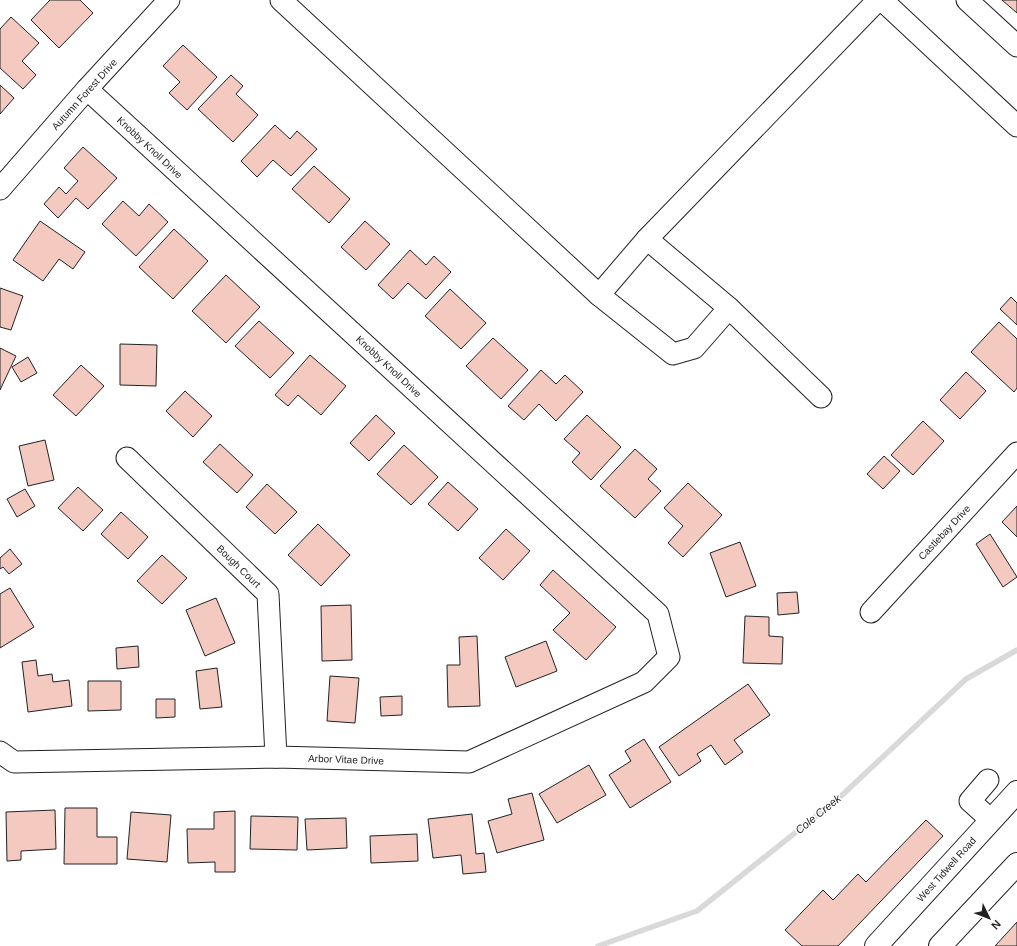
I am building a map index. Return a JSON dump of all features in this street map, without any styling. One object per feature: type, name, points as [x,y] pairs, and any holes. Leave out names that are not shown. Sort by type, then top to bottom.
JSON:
[{"type":"main road","name":"West Tidwell Road","points":[[876,946],[1017,792]]},
{"type":"main road","points":[[940,946],[1017,864]]},
{"type":"street","name":"Autumn Forest Drive","points":[[0,189],[87,89],[169,0]]},
{"type":"street","points":[[281,0],[599,295],[673,354],[694,348],[729,308]]},
{"type":"street","points":[[599,295],[647,239],[878,0]]},
{"type":"street","points":[[882,0],[1017,126]]},
{"type":"street","points":[[967,0],[1017,46]]},
{"type":"street","name":"Knobby Knoll Drive","points":[[87,89],[658,614],[669,657]]},
{"type":"street","points":[[647,239],[729,308],[821,397]]},
{"type":"street","name":"Castlebay Drive","points":[[871,612],[1017,453]]},
{"type":"street","name":"Bough Court","points":[[127,458],[268,594],[276,757]]},
{"type":"street","name":"Arbor Vitae Drive","points":[[0,752],[14,762],[276,757],[469,762],[644,682],[669,657]]},
{"type":"street","points":[[988,780],[970,801],[991,820]]},
{"type":"building","points":[[50,0],[80,0],[93,13],[59,48],[31,20]]},
{"type":"building","points":[[1002,0],[1017,0],[1017,13]]},
{"type":"building","points":[[11,17],[39,43],[22,61],[36,75],[23,89],[0,68],[0,29]]},
{"type":"building","points":[[183,45],[217,77],[187,110],[169,93],[180,82],[163,66]]},
{"type":"building","points":[[231,75],[243,86],[236,94],[258,115],[233,142],[198,109]]},
{"type":"building","points":[[0,85],[14,98],[0,114]]},
{"type":"building","points":[[275,125],[290,139],[297,131],[317,149],[291,176],[273,160],[257,177],[241,161]]},
{"type":"building","points":[[83,147],[117,178],[88,209],[76,198],[58,218],[44,204],[59,187],[66,194],[78,181],[64,168]]},
{"type":"building","points":[[314,166],[350,199],[329,223],[292,189]]},
{"type":"building","points":[[123,201],[139,216],[149,204],[168,222],[136,256],[102,224]]},
{"type":"building","points":[[40,221],[85,252],[73,269],[59,259],[43,281],[13,260]]},
{"type":"building","points":[[365,221],[390,244],[366,270],[341,247]]},
{"type":"building","points":[[174,229],[208,261],[173,299],[139,267]]},
{"type":"building","points":[[410,250],[426,265],[434,256],[451,272],[426,299],[408,283],[393,299],[378,285]]},
{"type":"building","points":[[226,275],[260,307],[226,343],[192,311]]},
{"type":"building","points":[[0,288],[23,296],[11,330],[0,327]]},
{"type":"building","points":[[450,289],[486,323],[461,349],[425,316]]},
{"type":"building","points":[[1011,297],[1017,303],[1017,325],[1000,309]]},
{"type":"building","points":[[259,321],[294,353],[270,378],[235,346]]},
{"type":"building","points":[[999,322],[1017,339],[1017,388],[1014,392],[971,352]]},
{"type":"building","points":[[493,338],[528,370],[501,399],[466,366]]},
{"type":"building","points":[[120,344],[157,345],[156,386],[120,385]]},
{"type":"building","points":[[0,348],[16,356],[0,390]]},
{"type":"building","points":[[310,355],[346,386],[321,415],[298,395],[288,406],[275,395]]},
{"type":"building","points":[[28,357],[37,373],[21,382],[12,367]]},
{"type":"building","points":[[81,365],[104,386],[76,416],[53,395]]},
{"type":"building","points":[[541,370],[556,384],[565,375],[583,392],[556,421],[539,404],[524,420],[508,406]]},
{"type":"building","points":[[966,372],[986,391],[960,419],[940,400]]},
{"type":"building","points":[[185,391],[212,416],[193,437],[166,411]]},
{"type":"building","points":[[376,415],[395,433],[369,461],[350,443]]},
{"type":"building","points":[[587,415],[621,447],[591,480],[572,462],[580,453],[564,439]]},
{"type":"building","points":[[923,421],[944,441],[913,475],[891,455]]},
{"type":"building","points":[[45,440],[54,480],[28,486],[19,446]]},
{"type":"building","points":[[220,444],[253,475],[237,493],[203,462]]},
{"type":"building","points":[[404,445],[438,477],[411,505],[377,474]]},
{"type":"building","points":[[635,449],[657,469],[648,479],[661,491],[635,518],[600,486]]},
{"type":"building","points":[[884,456],[900,471],[883,489],[867,474]]},
{"type":"building","points":[[448,482],[478,509],[458,531],[428,504]]},
{"type":"building","points":[[688,483],[722,515],[683,557],[668,543],[683,526],[664,508]]},
{"type":"building","points":[[267,484],[297,512],[275,534],[246,507]]},
{"type":"building","points":[[78,487],[103,510],[83,531],[58,508]]},
{"type":"building","points":[[25,489],[35,506],[17,517],[7,499]]},
{"type":"building","points":[[1017,506],[1017,537],[1002,522]]},
{"type":"building","points":[[121,512],[148,537],[128,559],[101,534]]},
{"type":"building","points":[[318,524],[350,555],[321,586],[288,555]]},
{"type":"building","points":[[506,529],[530,551],[503,580],[479,558]]},
{"type":"building","points":[[990,534],[1017,577],[1003,587],[976,544]]},
{"type":"building","points":[[740,542],[756,586],[726,597],[710,553]]},
{"type":"building","points":[[10,549],[22,564],[9,574],[3,567],[0,569],[0,558]]},
{"type":"building","points":[[162,555],[187,578],[162,604],[137,581]]},
{"type":"building","points":[[553,570],[616,627],[586,660],[553,630],[570,613],[540,585]]},
{"type":"building","points":[[10,588],[34,627],[0,648],[0,594]]},
{"type":"building","points":[[797,592],[799,613],[778,615],[777,593]]},
{"type":"building","points":[[216,598],[235,643],[205,656],[186,610]]},
{"type":"building","points":[[351,605],[352,660],[322,661],[321,606]]},
{"type":"building","points":[[745,616],[769,617],[769,636],[783,637],[782,664],[743,663]]},
{"type":"building","points":[[477,636],[480,706],[448,707],[447,665],[460,665],[459,637]]},
{"type":"building","points":[[546,641],[557,671],[516,687],[505,657]]},
{"type":"building","points":[[138,646],[139,667],[117,669],[116,648]]},
{"type":"building","points":[[36,660],[38,676],[52,674],[53,682],[69,680],[72,706],[28,712],[22,662]]},
{"type":"building","points":[[217,668],[222,707],[200,709],[196,671]]},
{"type":"building","points":[[330,676],[359,678],[355,723],[327,721]]},
{"type":"building","points":[[88,681],[121,681],[121,710],[88,711]]},
{"type":"building","points":[[748,684],[770,715],[734,740],[743,752],[725,765],[711,745],[697,754],[701,761],[679,776],[659,747]]},
{"type":"building","points":[[402,696],[402,715],[381,716],[380,697]]},
{"type":"building","points":[[156,699],[175,699],[175,717],[156,718]]},
{"type":"building","points":[[644,739],[671,782],[630,808],[609,775],[631,761],[625,751]]},
{"type":"building","points":[[589,765],[606,795],[557,823],[539,794]]},
{"type":"building","points":[[532,793],[544,840],[497,853],[488,821],[512,814],[508,799]]},
{"type":"building","points":[[65,808],[97,808],[97,837],[117,837],[117,864],[64,864]]},
{"type":"building","points":[[55,810],[56,849],[21,851],[21,860],[7,861],[6,812]]},
{"type":"building","points":[[235,811],[235,872],[215,872],[215,862],[188,863],[187,829],[214,829],[214,812]]},
{"type":"building","points":[[131,812],[171,815],[167,862],[127,859]]},
{"type":"building","points":[[472,814],[476,854],[484,853],[486,872],[463,874],[461,855],[433,858],[428,819]]},
{"type":"building","points":[[251,816],[298,817],[297,850],[250,849]]},
{"type":"building","points":[[346,818],[347,848],[307,850],[305,819]]},
{"type":"building","points":[[926,820],[943,836],[838,946],[802,946],[785,930],[823,890],[833,900],[858,874],[866,882]]},
{"type":"building","points":[[417,834],[418,861],[371,863],[370,836]]},
{"type":"building","points":[[1017,922],[1017,946],[995,946]]},
{"type":"waterway","name":"Cole Creek","points":[[598,946],[697,911],[840,797],[966,679],[1017,650]]}]
